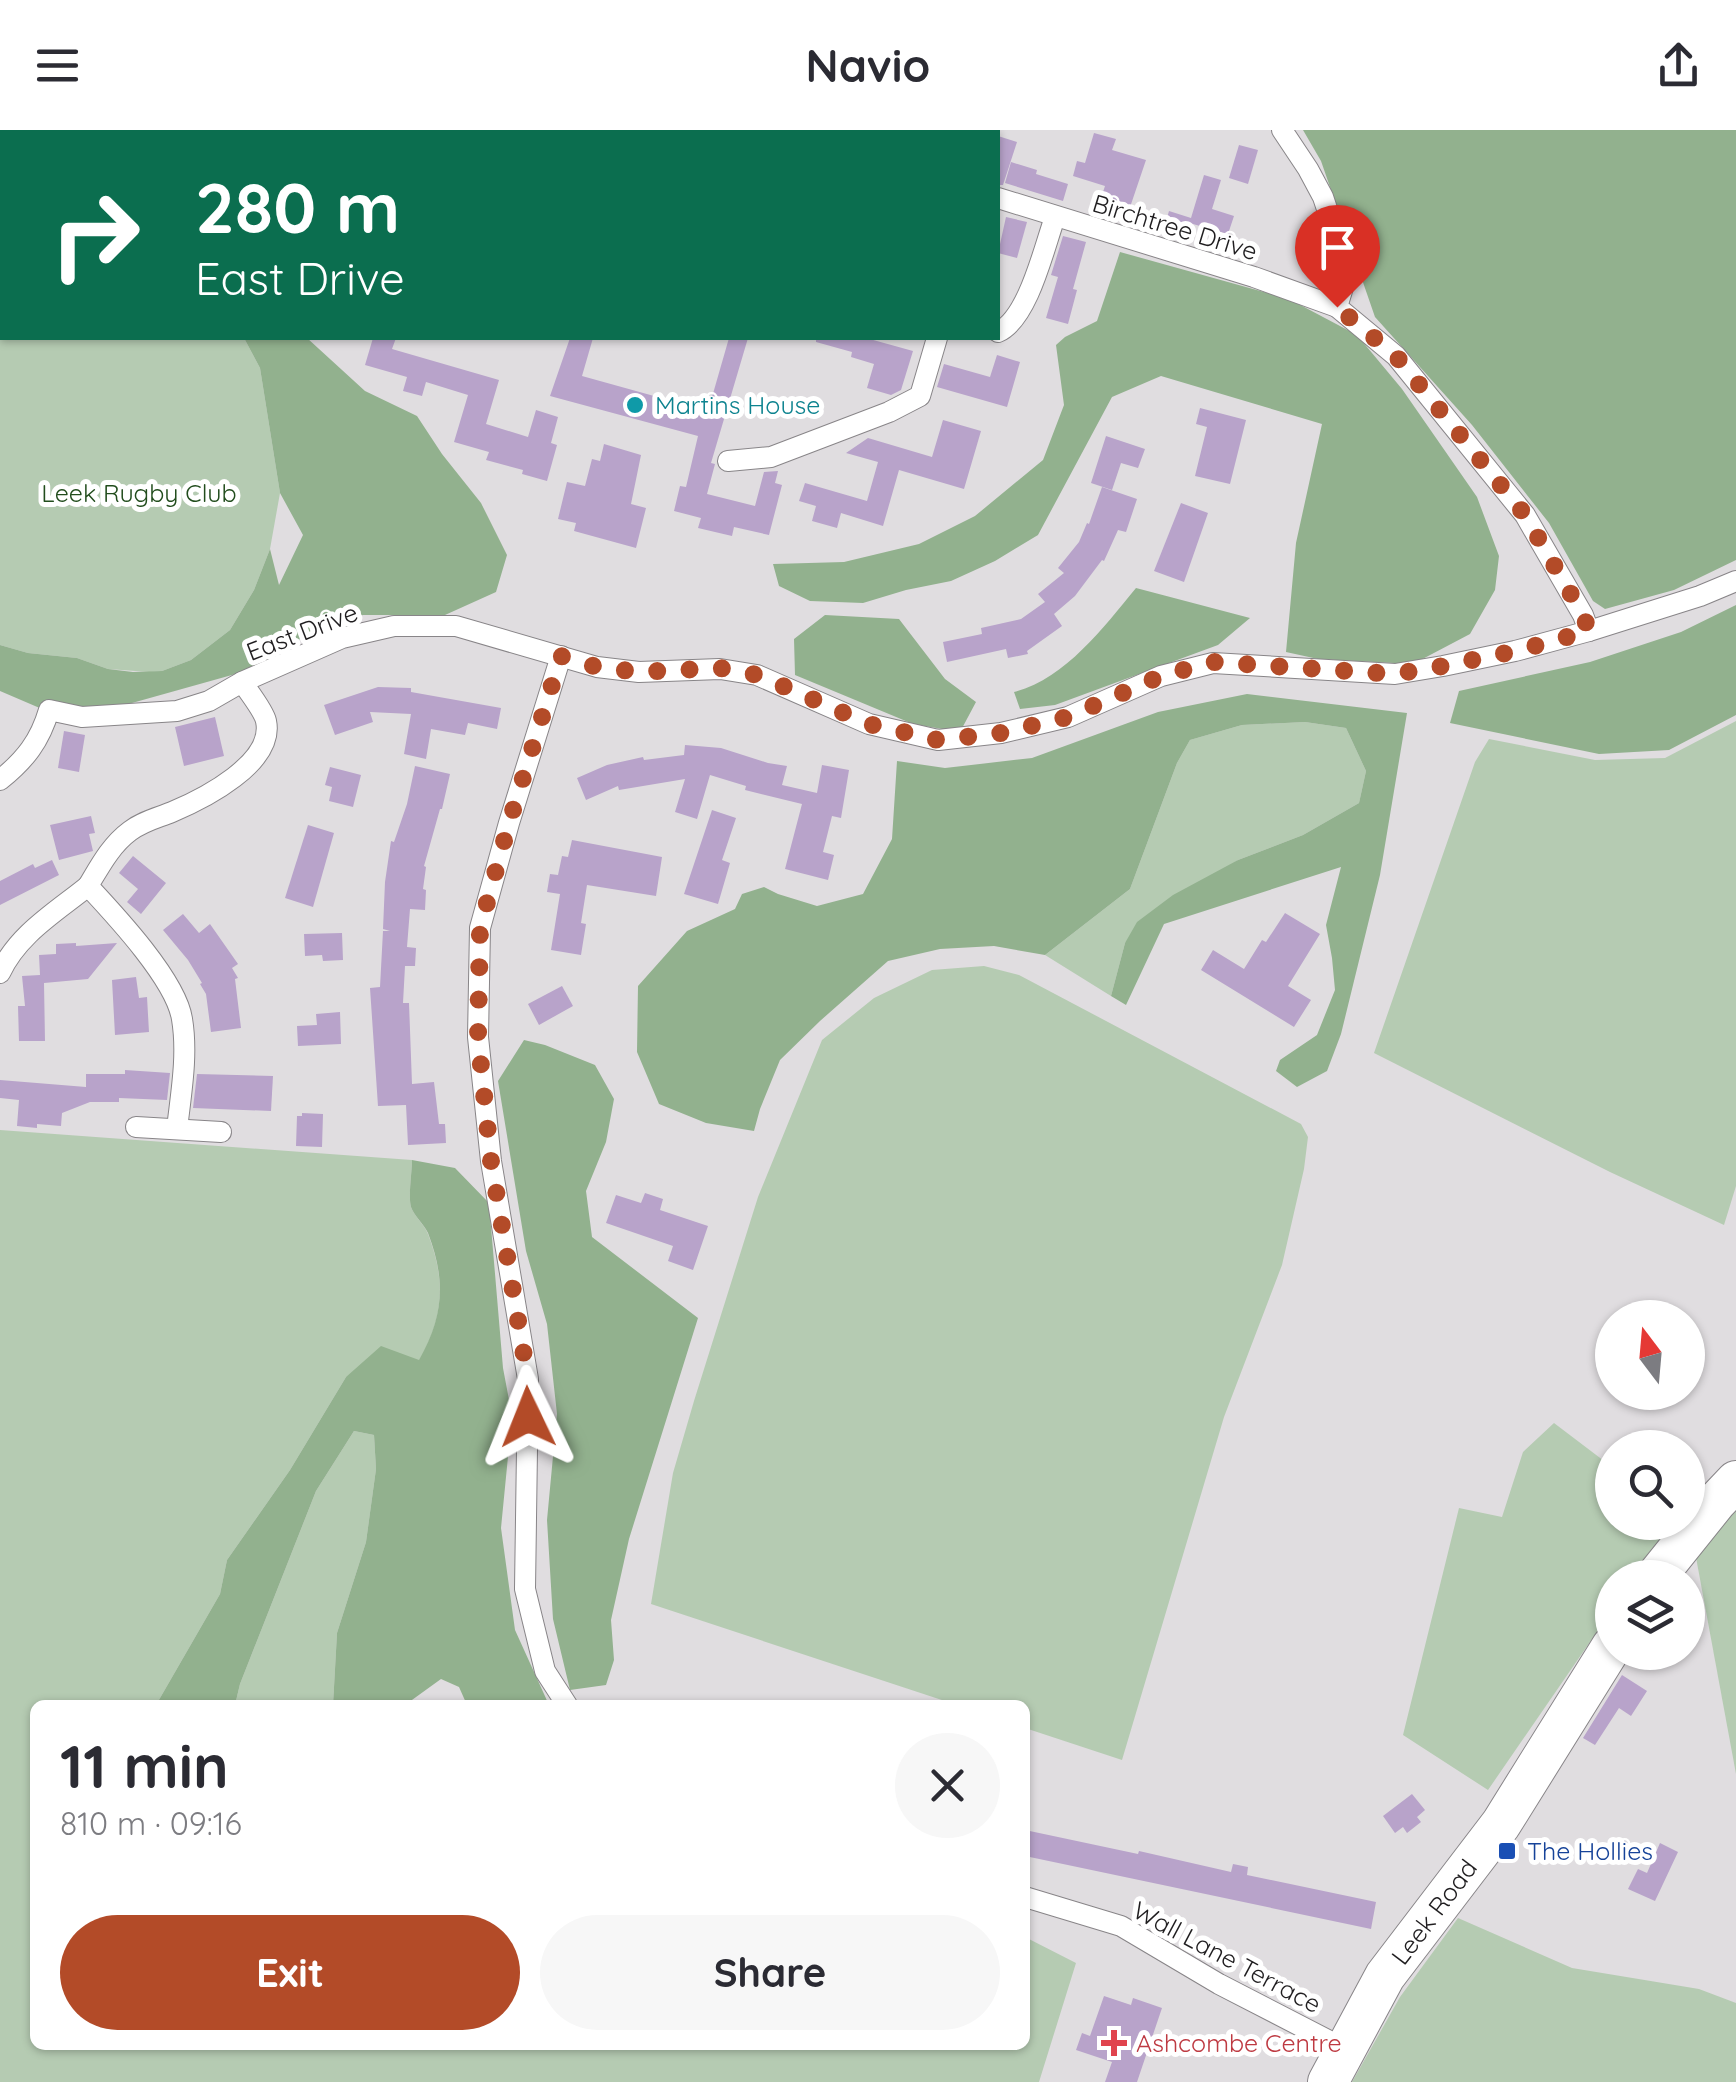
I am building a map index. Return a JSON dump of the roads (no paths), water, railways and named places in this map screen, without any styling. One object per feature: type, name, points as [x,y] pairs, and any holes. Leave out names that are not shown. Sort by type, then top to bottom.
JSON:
[{"type":"highway","points":[[1669,1560],[1736,1482]]},
{"type":"highway","name":"Leek Road","points":[[1337,2066],[1385,1976],[1501,1824],[1597,1670]]},
{"type":"street","points":[[1282,130],[1323,197],[1338,242],[1345,281],[1337,307]]},
{"type":"street","name":"Birchtree Drive","points":[[1000,199],[1254,277],[1337,307],[1396,356],[1525,515],[1589,631]]},
{"type":"street","points":[[1000,331],[1008,328],[1023,309],[1055,217]]},
{"type":"street","points":[[728,460],[771,457],[889,412],[920,396],[936,340]]},
{"type":"street","name":"East Drive","points":[[0,780],[32,749],[49,710],[82,717],[177,711],[209,701],[242,682],[342,638],[394,626],[456,626],[597,667],[639,672],[720,668],[758,675],[869,724],[938,740],[1001,733],[1068,717],[1161,676],[1213,662],[1395,674],[1443,666],[1589,631],[1736,581]]},
{"type":"street","points":[[561,656],[480,928],[478,1037],[491,1161],[528,1379],[525,1589],[545,1671],[564,1700]]},
{"type":"street","points":[[0,972],[14,947],[88,886],[111,849],[128,833],[242,772],[264,747],[266,721],[242,682]]},
{"type":"street","points":[[88,886],[131,932],[168,986],[182,1015],[185,1045],[178,1129]]},
{"type":"street","points":[[136,1127],[221,1132]]},
{"type":"street","name":"Wall Lane Terrace","points":[[1030,1899],[1121,1926],[1219,1984],[1337,2066]]},
{"type":"place","name":"Martins House","points":[[635,405]]},
{"type":"place","name":"The Hollies","points":[[1507,1851]]},
{"type":"place","name":"Ashcombe Centre","points":[[1114,2043]]},
{"type":"park label","name":"Leek Rugby Club","points":[[139,493]]}]
